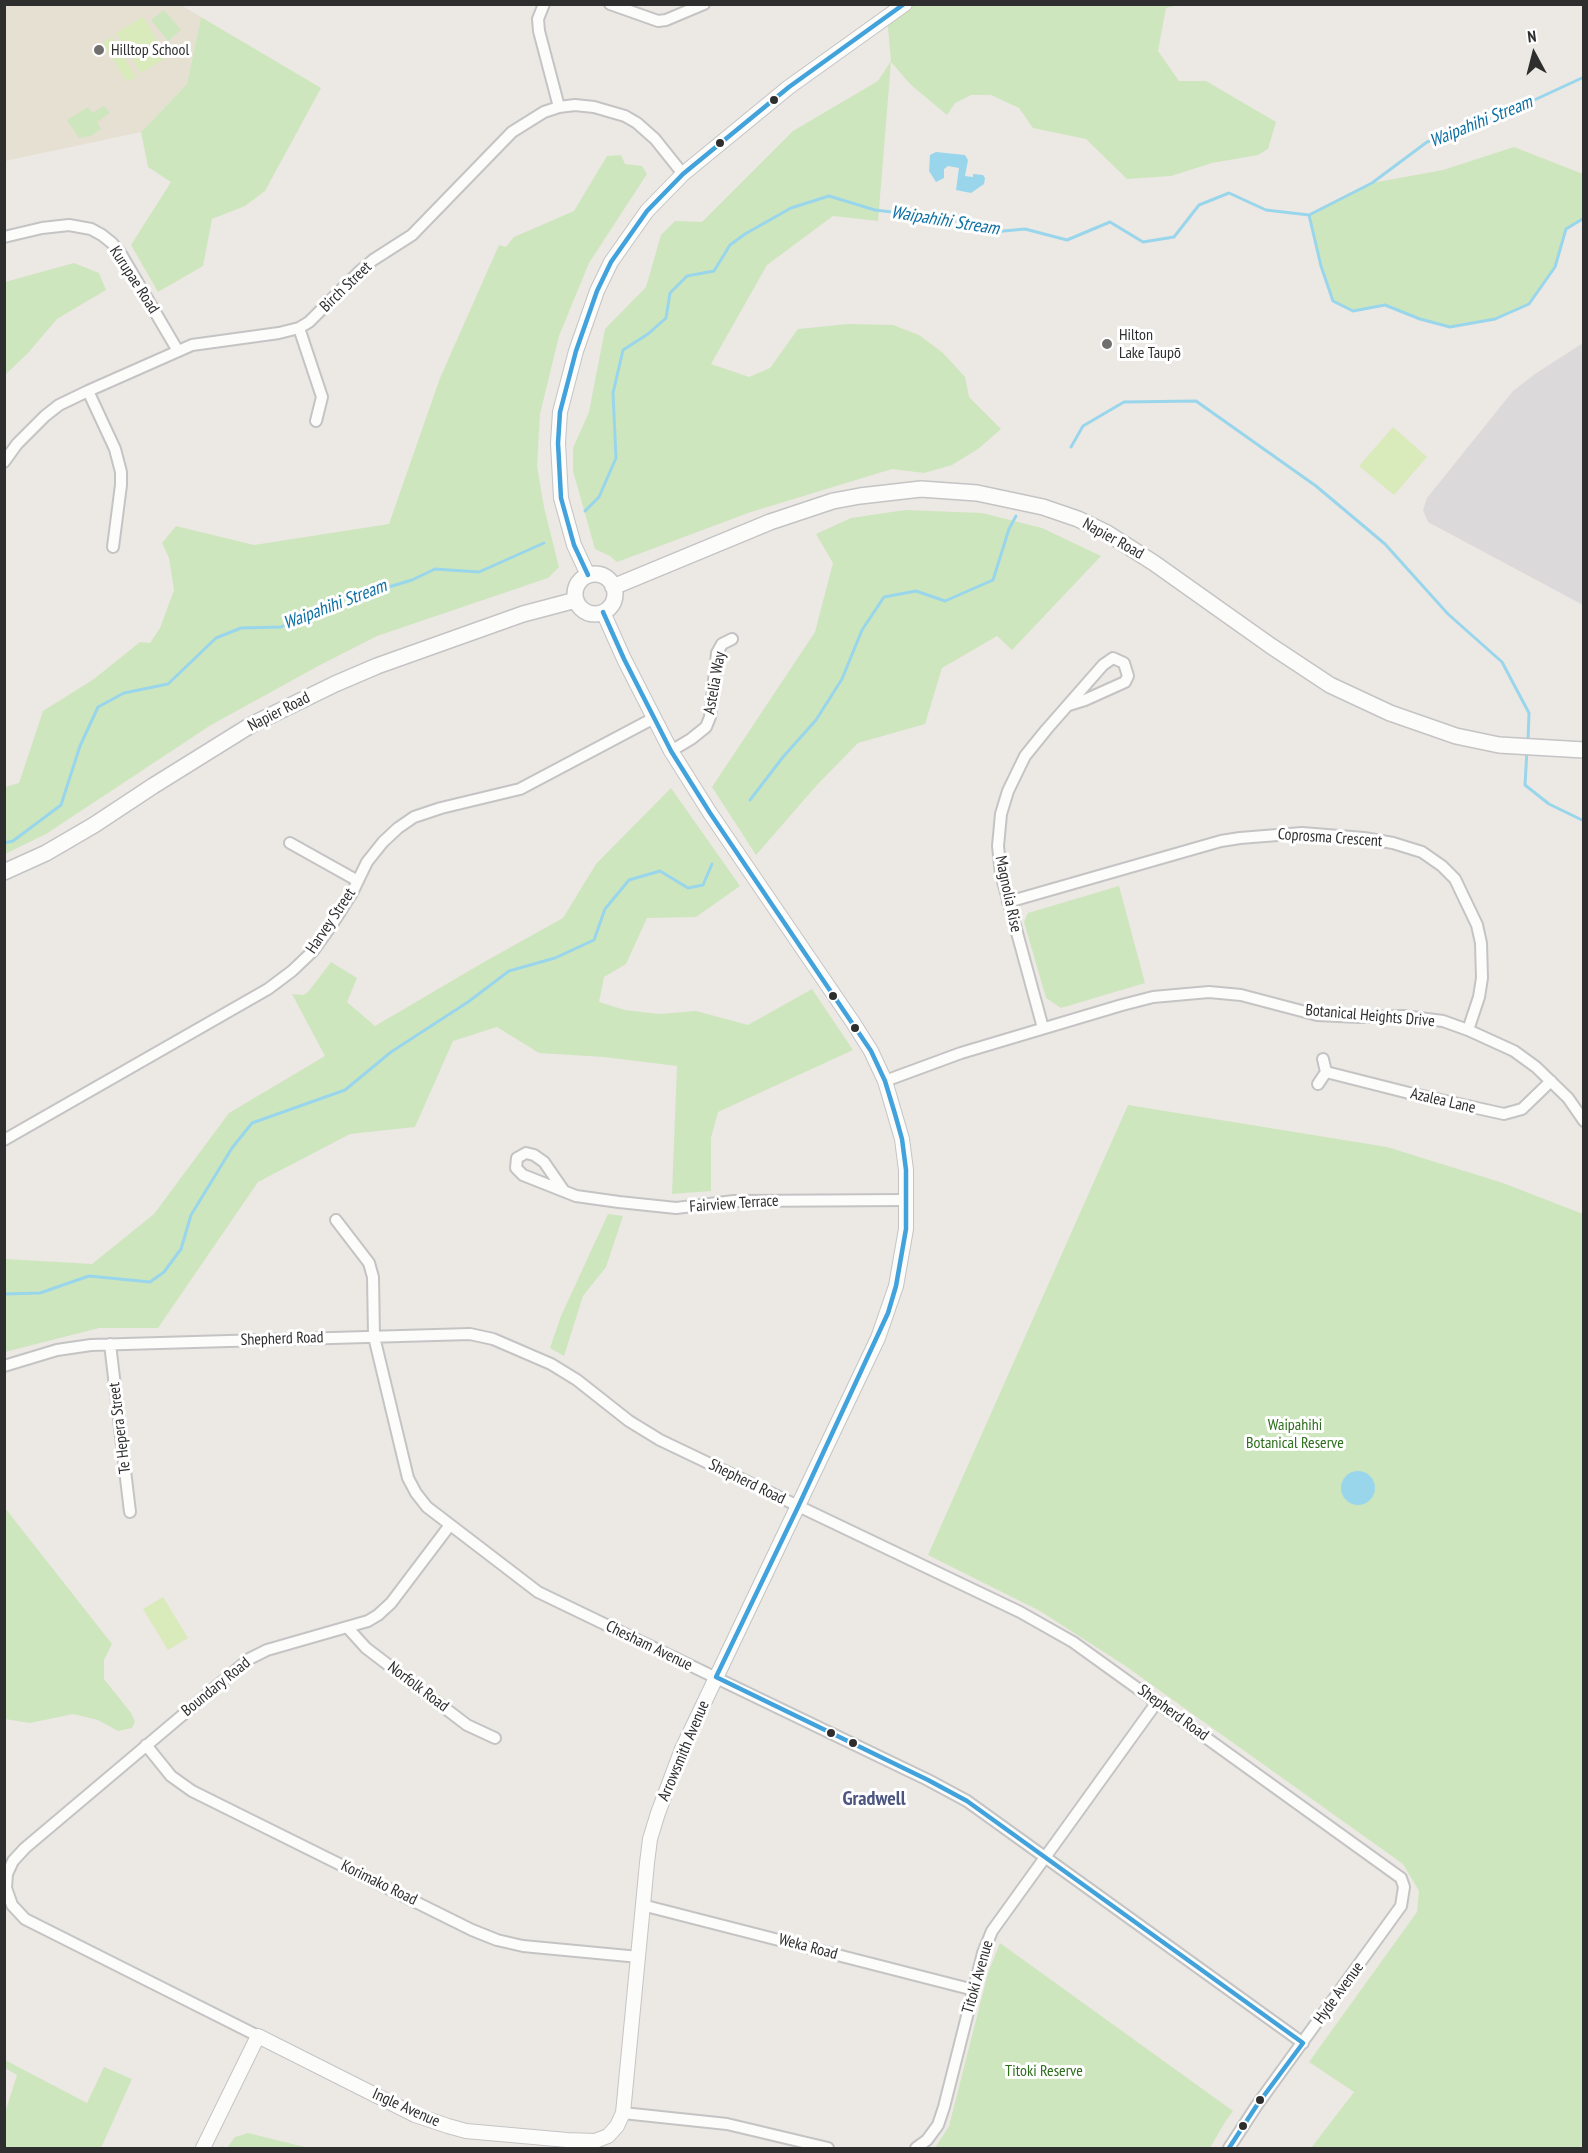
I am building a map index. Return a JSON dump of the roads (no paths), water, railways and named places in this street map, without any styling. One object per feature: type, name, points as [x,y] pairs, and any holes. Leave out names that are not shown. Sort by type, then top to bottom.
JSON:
[{"type":"main road","name":"Napier Road","points":[[613,586],[770,522],[833,501],[921,489],[977,493],[1052,510],[1107,533],[1330,685],[1390,713],[1456,736],[1499,745],[1584,750]]},
{"type":"main road","points":[[588,575],[603,576],[613,586],[614,598],[608,609],[603,612],[596,614],[584,610],[576,600],[577,585],[588,575]]},
{"type":"main road","name":"Napier Road","points":[[4,872],[46,853],[94,825],[252,725],[335,684],[377,666],[524,614],[576,600]]},
{"type":"street","points":[[544,4],[538,19],[539,31],[559,107]]},
{"type":"street","points":[[609,4],[658,21],[666,20],[704,4]]},
{"type":"street","points":[[588,575],[574,545],[561,498],[558,474],[560,412],[567,381],[589,312],[611,262],[647,211],[683,174],[789,87],[905,4]]},
{"type":"street","name":"Birch Street","points":[[4,462],[29,429],[60,405],[88,391],[192,345],[299,328],[320,312],[373,260],[412,235],[512,132],[544,112],[575,105],[594,107],[625,116],[655,139],[683,174]]},
{"type":"street","name":"Kurupae Road","points":[[4,237],[42,228],[69,225],[91,229],[102,235],[112,243],[126,262],[178,351]]},
{"type":"street","points":[[299,328],[322,397],[316,422]]},
{"type":"street","points":[[88,391],[115,449],[121,472],[113,547]]},
{"type":"street","name":"Arrowsmith Avenue","points":[[603,612],[671,751],[710,813],[871,1051],[885,1082],[902,1138],[907,1200],[902,1251],[896,1286],[888,1313],[682,1749],[658,1813],[650,1839],[642,1905],[623,2113]]},
{"type":"street","name":"Astelia Way","points":[[671,751],[706,727],[710,717],[717,653],[722,644],[732,639]]},
{"type":"street","name":"Magnolia Rise","points":[[1043,1028],[1001,874],[998,846],[1001,814],[1008,791],[1025,756],[1103,665],[1113,658],[1124,663],[1128,676],[1125,682],[1069,705]]},
{"type":"street","name":"Harvey Street","points":[[4,1140],[268,989],[292,971],[313,951],[358,880],[367,861],[382,842],[414,817],[441,808],[520,789],[654,718]]},
{"type":"street","name":"Coprosma Crescent","points":[[1008,902],[1240,838],[1302,833],[1364,838],[1393,843],[1422,852],[1442,866],[1455,879],[1477,925],[1481,942],[1482,978],[1479,997],[1468,1030]]},
{"type":"street","points":[[290,843],[358,880]]},
{"type":"street","name":"Botanical Heights Drive","points":[[885,1082],[961,1053],[1153,997],[1209,992],[1241,995],[1317,1015],[1404,1016],[1443,1021],[1514,1051],[1551,1081],[1568,1098],[1584,1121]]},
{"type":"street","points":[[1318,1084],[1326,1072],[1323,1059]]},
{"type":"street","name":"Azalea Lane","points":[[1326,1072],[1504,1114],[1522,1109],[1551,1081]]},
{"type":"street","name":"Fairview Terrace","points":[[564,1191],[576,1196],[676,1208],[734,1201],[907,1200]]},
{"type":"street","name":"Chesham Avenue","points":[[336,1220],[360,1248],[369,1263],[373,1278],[374,1336],[408,1478],[427,1507],[538,1592],[967,1801],[1303,2043]]},
{"type":"street","name":"Shepherd Road","points":[[4,1366],[74,1346],[110,1344],[470,1334],[510,1345],[551,1364],[576,1380],[629,1421],[660,1440],[1040,1622],[1073,1642],[1401,1878],[1404,1895]]},
{"type":"street","name":"Te Hepera Street","points":[[110,1344],[130,1512]]},
{"type":"street","name":"Boundary Road","points":[[258,2036],[25,1919],[12,1905],[5,1888],[8,1874],[13,1861],[25,1848],[146,1744],[257,1654],[368,1621],[391,1603],[450,1525]]},
{"type":"street","name":"Norfolk Road","points":[[347,1627],[366,1648],[467,1725],[495,1738]]},
{"type":"street","name":"Titoki Avenue","points":[[916,2148],[927,2140],[938,2125],[992,1931],[1157,1702]]},
{"type":"street","name":"Korimako Road","points":[[146,1744],[171,1776],[192,1791],[472,1930],[497,1940],[523,1946],[639,1957]]},
{"type":"street","name":"Hyde Avenue","points":[[1230,2148],[1257,2105],[1397,1913],[1404,1895]]},
{"type":"street","name":"Weka Road","points":[[642,1905],[974,1990]]},
{"type":"street","points":[[203,2148],[258,2036]]},
{"type":"street","name":"Ingle Avenue","points":[[258,2036],[415,2115],[466,2131],[595,2141],[608,2136],[623,2113]]},
{"type":"street","points":[[623,2113],[727,2124],[828,2148]]},
{"type":"water","points":[[936,152],[965,155],[968,160],[965,176],[983,175],[984,184],[971,193],[956,190],[959,168],[948,166],[944,169],[944,178],[936,182],[929,171],[930,155]]},
{"type":"water","points":[[1358,1471],[1370,1476],[1375,1488],[1370,1500],[1358,1505],[1346,1500],[1341,1488],[1346,1476]]},
{"type":"waterway","name":"Waipahihi Stream","points":[[585,511],[599,497],[616,458],[613,393],[623,350],[648,334],[666,318],[670,293],[687,276],[714,271],[730,245],[791,208],[829,196],[875,210],[951,219],[993,232],[1025,229],[1067,240],[1110,222],[1143,242],[1174,237],[1199,205],[1229,193],[1266,210],[1309,215],[1372,183],[1427,142],[1476,127],[1584,77]]},
{"type":"waterway","points":[[1309,215],[1321,266],[1333,301],[1353,311],[1385,305],[1420,319],[1450,327],[1495,319],[1529,304],[1555,267],[1566,229],[1584,218]]},
{"type":"waterway","points":[[1071,447],[1083,426],[1124,402],[1196,401],[1316,486],[1385,544],[1448,614],[1502,662],[1529,713],[1528,741]]},
{"type":"waterway","points":[[750,800],[783,757],[816,720],[842,679],[862,630],[884,597],[916,591],[945,601],[993,580],[1009,529],[1016,516]]},
{"type":"waterway","name":"Waipahihi Stream","points":[[4,843],[13,841],[61,805],[80,746],[98,707],[124,693],[168,684],[216,638],[241,628],[281,627],[340,599],[412,580],[435,569],[479,572],[544,543]]},
{"type":"waterway","points":[[1527,750],[1525,785],[1549,804],[1584,821]]},
{"type":"waterway","points":[[4,1294],[40,1293],[89,1276],[150,1282],[164,1272],[181,1249],[191,1215],[232,1148],[252,1123],[345,1090],[391,1052],[468,1002],[509,971],[555,958],[594,940],[605,909],[629,880],[660,871],[688,888],[703,885],[712,864]]},
{"type":"place","name":"Hilltop School","points":[[99,50]]},
{"type":"place","name":"Hilton Lake Taupō","points":[[1107,344]]},
{"type":"district","name":"Gradwell","points":[[874,1799]]},
{"type":"park label","name":"Waipahihi Botanical Reserve","points":[[1295,1434]]},
{"type":"park label","name":"Titoki Reserve","points":[[1044,2071]]}]
